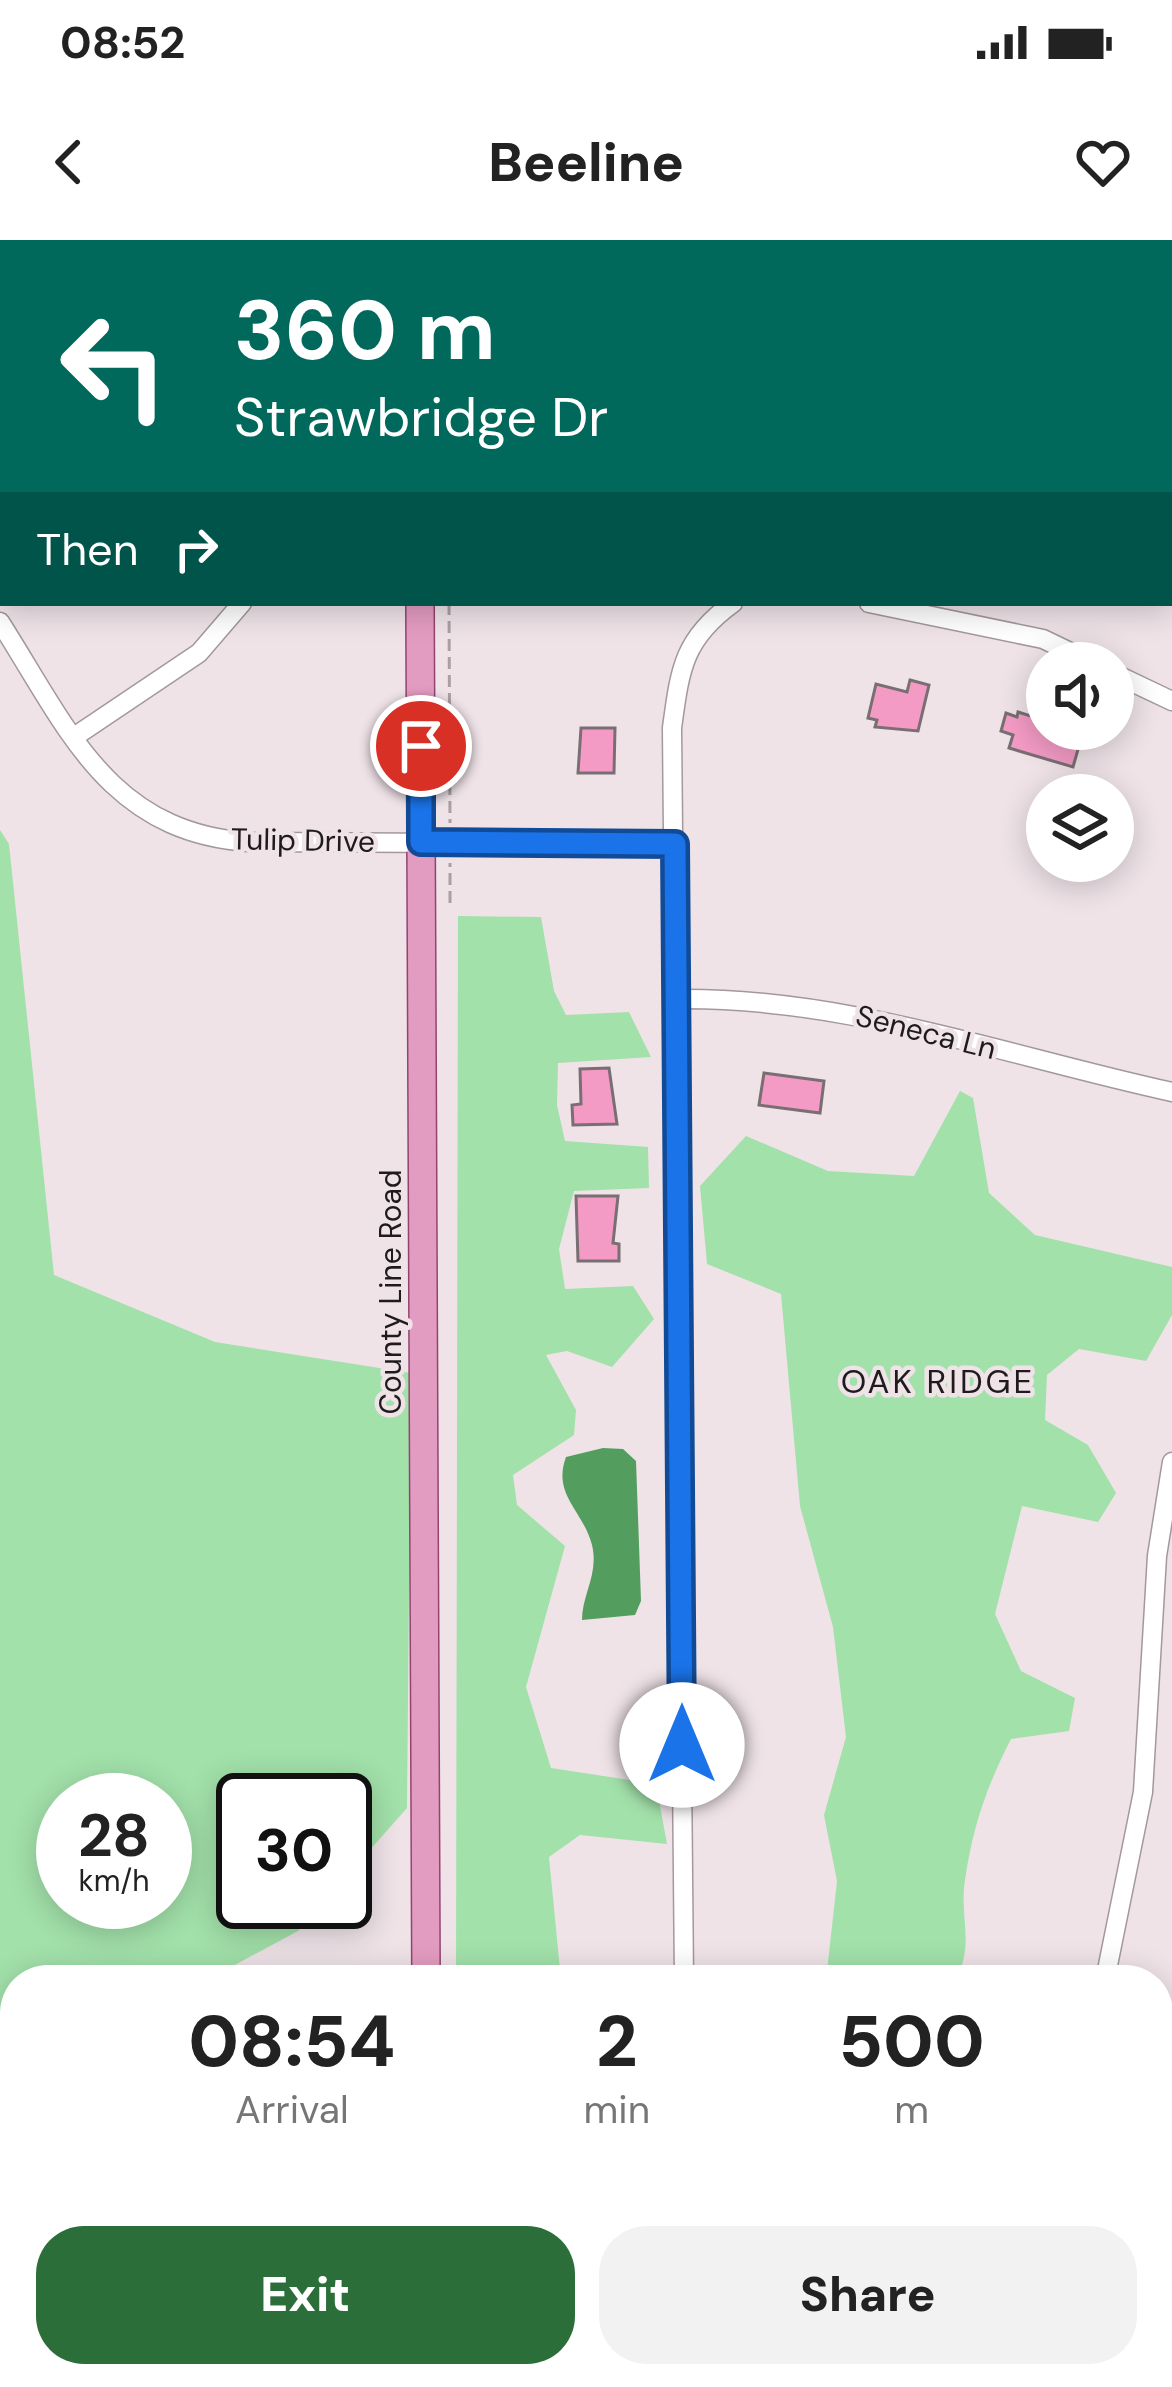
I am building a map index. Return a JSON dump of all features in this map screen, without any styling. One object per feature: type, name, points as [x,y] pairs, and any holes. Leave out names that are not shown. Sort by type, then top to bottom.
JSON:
[{"type":"main road","name":"County Line Road","points":[[420,606],[426,1965]]},
{"type":"street","points":[[74,736],[183,666],[239,606]]},
{"type":"street","points":[[683,1965],[672,728],[677,690],[701,626],[729,606]]},
{"type":"street","points":[[884,606],[1049,642]]},
{"type":"street","name":"Tulip Drive","points":[[0,622],[74,736],[119,795],[190,834],[248,842],[675,844]]},
{"type":"street","points":[[1134,683],[1172,701]]},
{"type":"street","name":"Seneca Ln","points":[[676,999],[753,998],[826,1008],[1172,1092]]},
{"type":"street","points":[[1108,1965],[1143,1792],[1157,1556],[1172,1462]]},
{"type":"path","points":[[449,606],[450,903]]},
{"type":"shaded area","points":[[0,830],[9,844],[54,1275],[215,1342],[411,1373],[407,1808],[372,1848],[372,1773],[216,1773],[216,1929],[300,1929],[235,1965],[0,1965]]},
{"type":"shaded area","points":[[458,916],[541,917],[554,991],[566,1015],[629,1012],[651,1057],[558,1063],[557,1105],[565,1141],[648,1147],[649,1188],[574,1191],[559,1249],[565,1289],[633,1286],[654,1319],[612,1367],[567,1351],[546,1355],[576,1410],[574,1435],[513,1475],[517,1505],[565,1546],[526,1687],[551,1768],[656,1784],[667,1844],[580,1835],[549,1857],[560,1965],[456,1965]]},
{"type":"shaded area","points":[[960,1091],[973,1098],[989,1193],[1035,1235],[1172,1267],[1172,1315],[1146,1361],[1079,1349],[1047,1375],[1045,1420],[1088,1445],[1116,1493],[1098,1522],[1022,1506],[995,1614],[1021,1671],[1075,1698],[1069,1731],[1011,1739],[994,1774],[968,1860],[962,1965],[828,1965],[837,1881],[824,1815],[846,1737],[833,1627],[800,1506],[781,1294],[707,1264],[700,1186],[746,1136],[828,1171],[914,1176]]},
{"type":"shaded area","points":[[603,1448],[623,1449],[636,1461],[641,1601],[635,1615],[582,1620],[594,1555],[566,1492],[563,1470],[566,1457]]},
{"type":"building","points":[[910,680],[929,685],[918,731],[875,727],[877,720],[868,718],[876,684],[907,692]]},
{"type":"building","points":[[1018,712],[1026,714],[1026,750],[1078,750],[1073,767],[1009,748],[1013,735],[1001,731],[1006,713],[1017,717]]},
{"type":"building","points":[[581,728],[615,728],[614,773],[578,773]]},
{"type":"building","points":[[609,1068],[617,1124],[573,1125],[572,1105],[581,1104],[580,1069]]},
{"type":"building","points":[[764,1073],[824,1081],[820,1113],[759,1105]]},
{"type":"building","points":[[576,1196],[618,1196],[613,1243],[619,1244],[619,1261],[578,1261]]},
{"type":"district","name":"OAK RIDGE","points":[[938,1381]]},
{"type":"route","points":[[421,746],[421,842],[675,844],[682,1745]]}]
